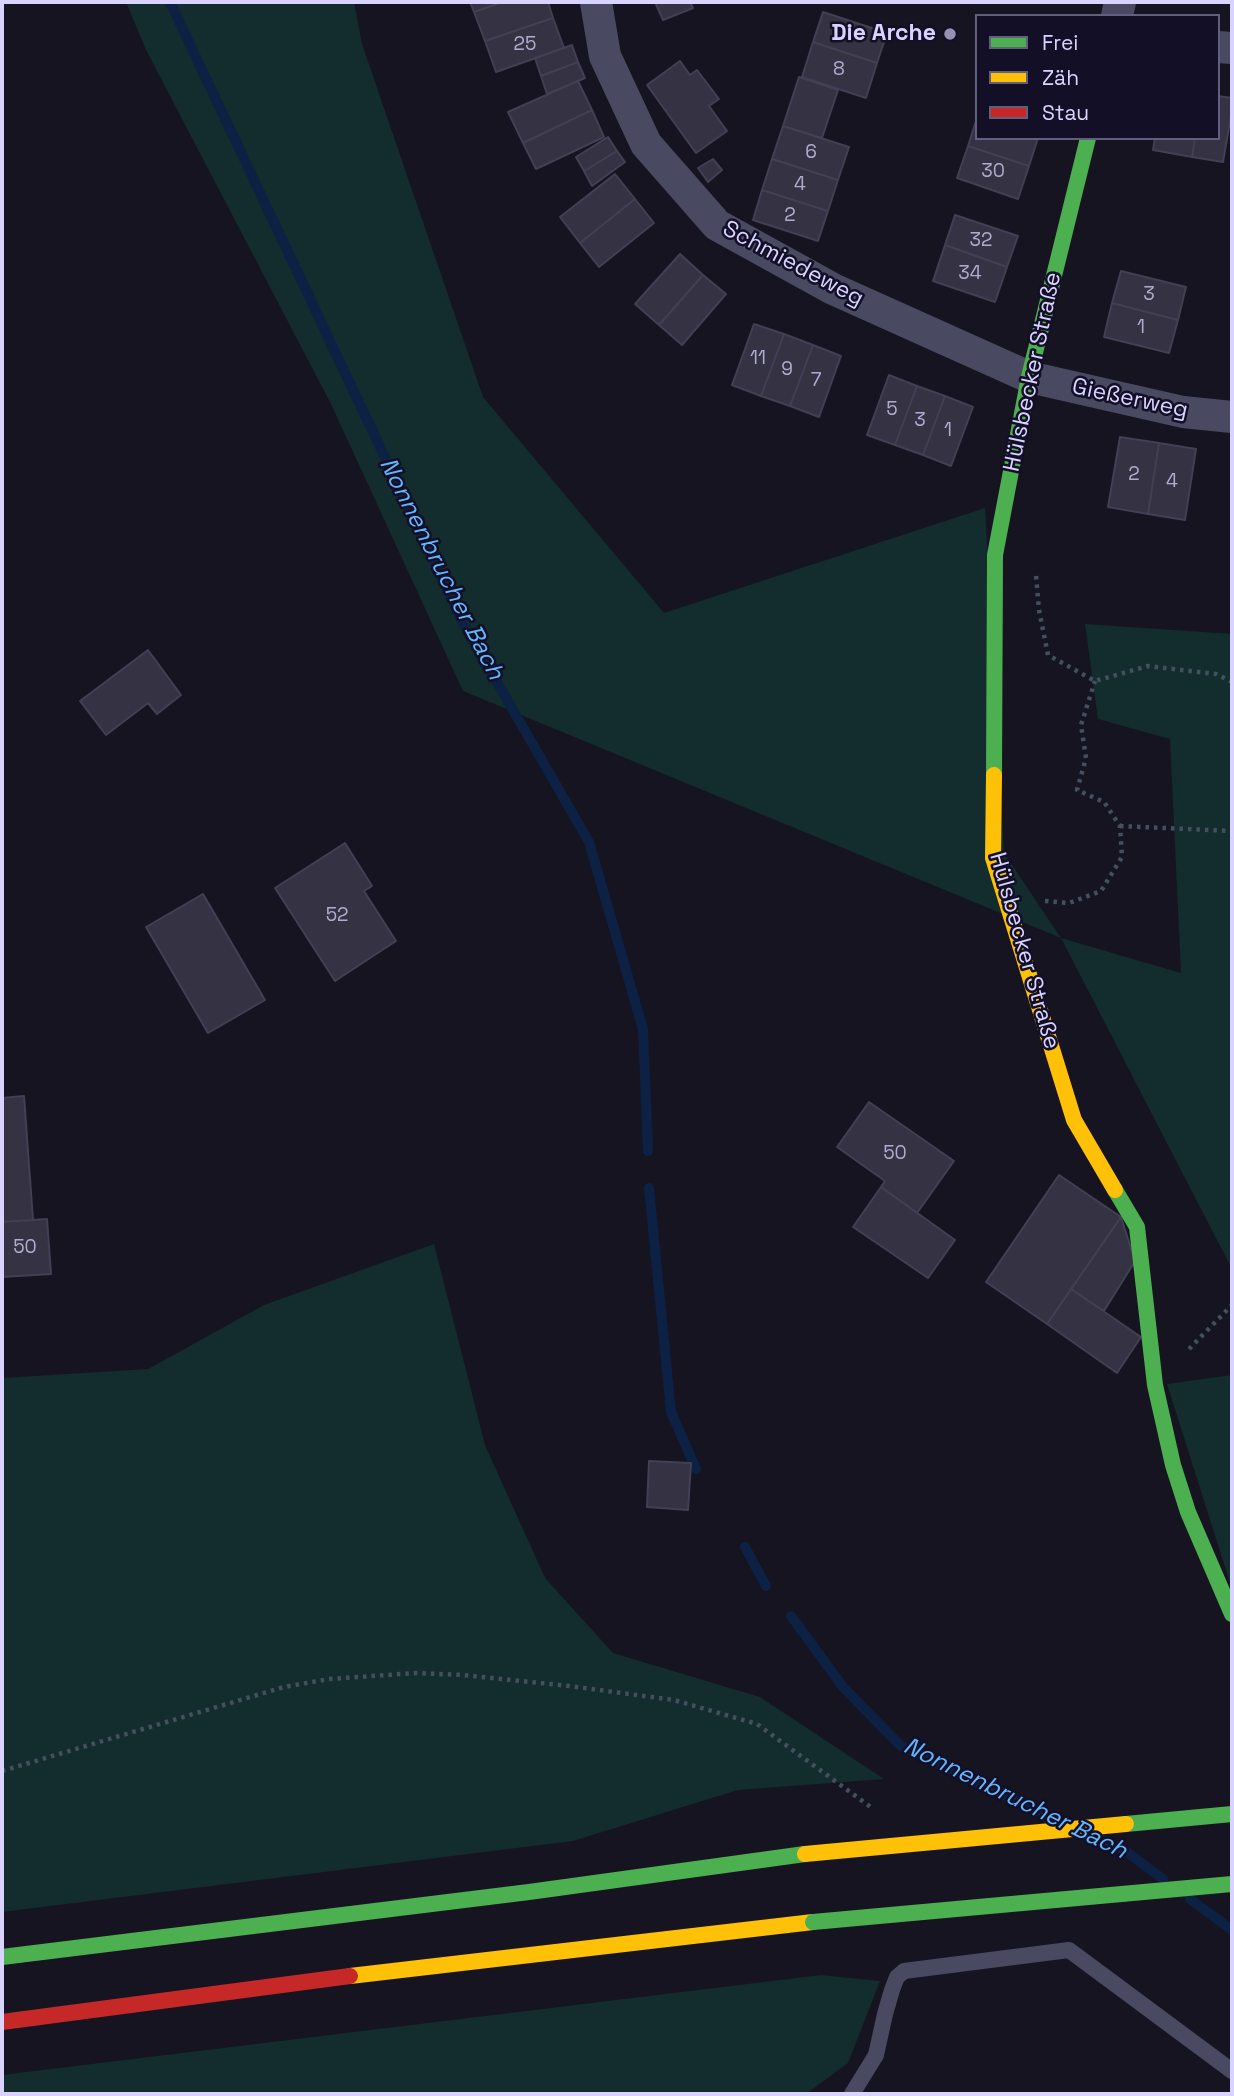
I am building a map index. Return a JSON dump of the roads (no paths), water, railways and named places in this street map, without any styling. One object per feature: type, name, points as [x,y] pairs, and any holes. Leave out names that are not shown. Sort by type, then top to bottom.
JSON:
[{"type":"main road","name":"Hülsbecker Straße","points":[[1088,140],[1029,377],[995,555],[993,858],[1074,1120],[1138,1227],[1155,1385],[1173,1465],[1188,1512],[1232,1614]]},
{"type":"main road","points":[[2,1957],[542,1890],[805,1854],[1232,1814]]},
{"type":"main road","points":[[2,2022],[305,1981],[813,1922],[1232,1884]]},
{"type":"street","name":"Schmiedeweg","points":[[596,2],[605,56],[646,144],[717,225],[832,289],[1029,377]]},
{"type":"street","name":"Gießerweg","points":[[1029,377],[1183,412],[1232,417]]},
{"type":"lane","points":[[852,2094],[876,2055],[884,2014],[897,1977],[904,1971],[1069,1950],[1232,2071]]},
{"type":"waterway","name":"Nonnenbrucher Bach","points":[[170,2],[464,625],[589,842],[643,1029],[648,1151]]},
{"type":"waterway","name":"Nonnenbrucher Bach","points":[[649,1188],[671,1412],[696,1469]]},
{"type":"waterway","name":"Nonnenbrucher Bach","points":[[745,1547],[766,1586]]},
{"type":"waterway","name":"Nonnenbrucher Bach","points":[[791,1616],[843,1687],[902,1747],[1053,1818]]},
{"type":"waterway","name":"Nonnenbrucher Bach","points":[[1100,1839],[1124,1850],[1163,1879]]},
{"type":"waterway","name":"Nonnenbrucher Bach","points":[[1190,1899],[1232,1930]]},
{"type":"place","name":"Die Arche","points":[[950,34]]}]
